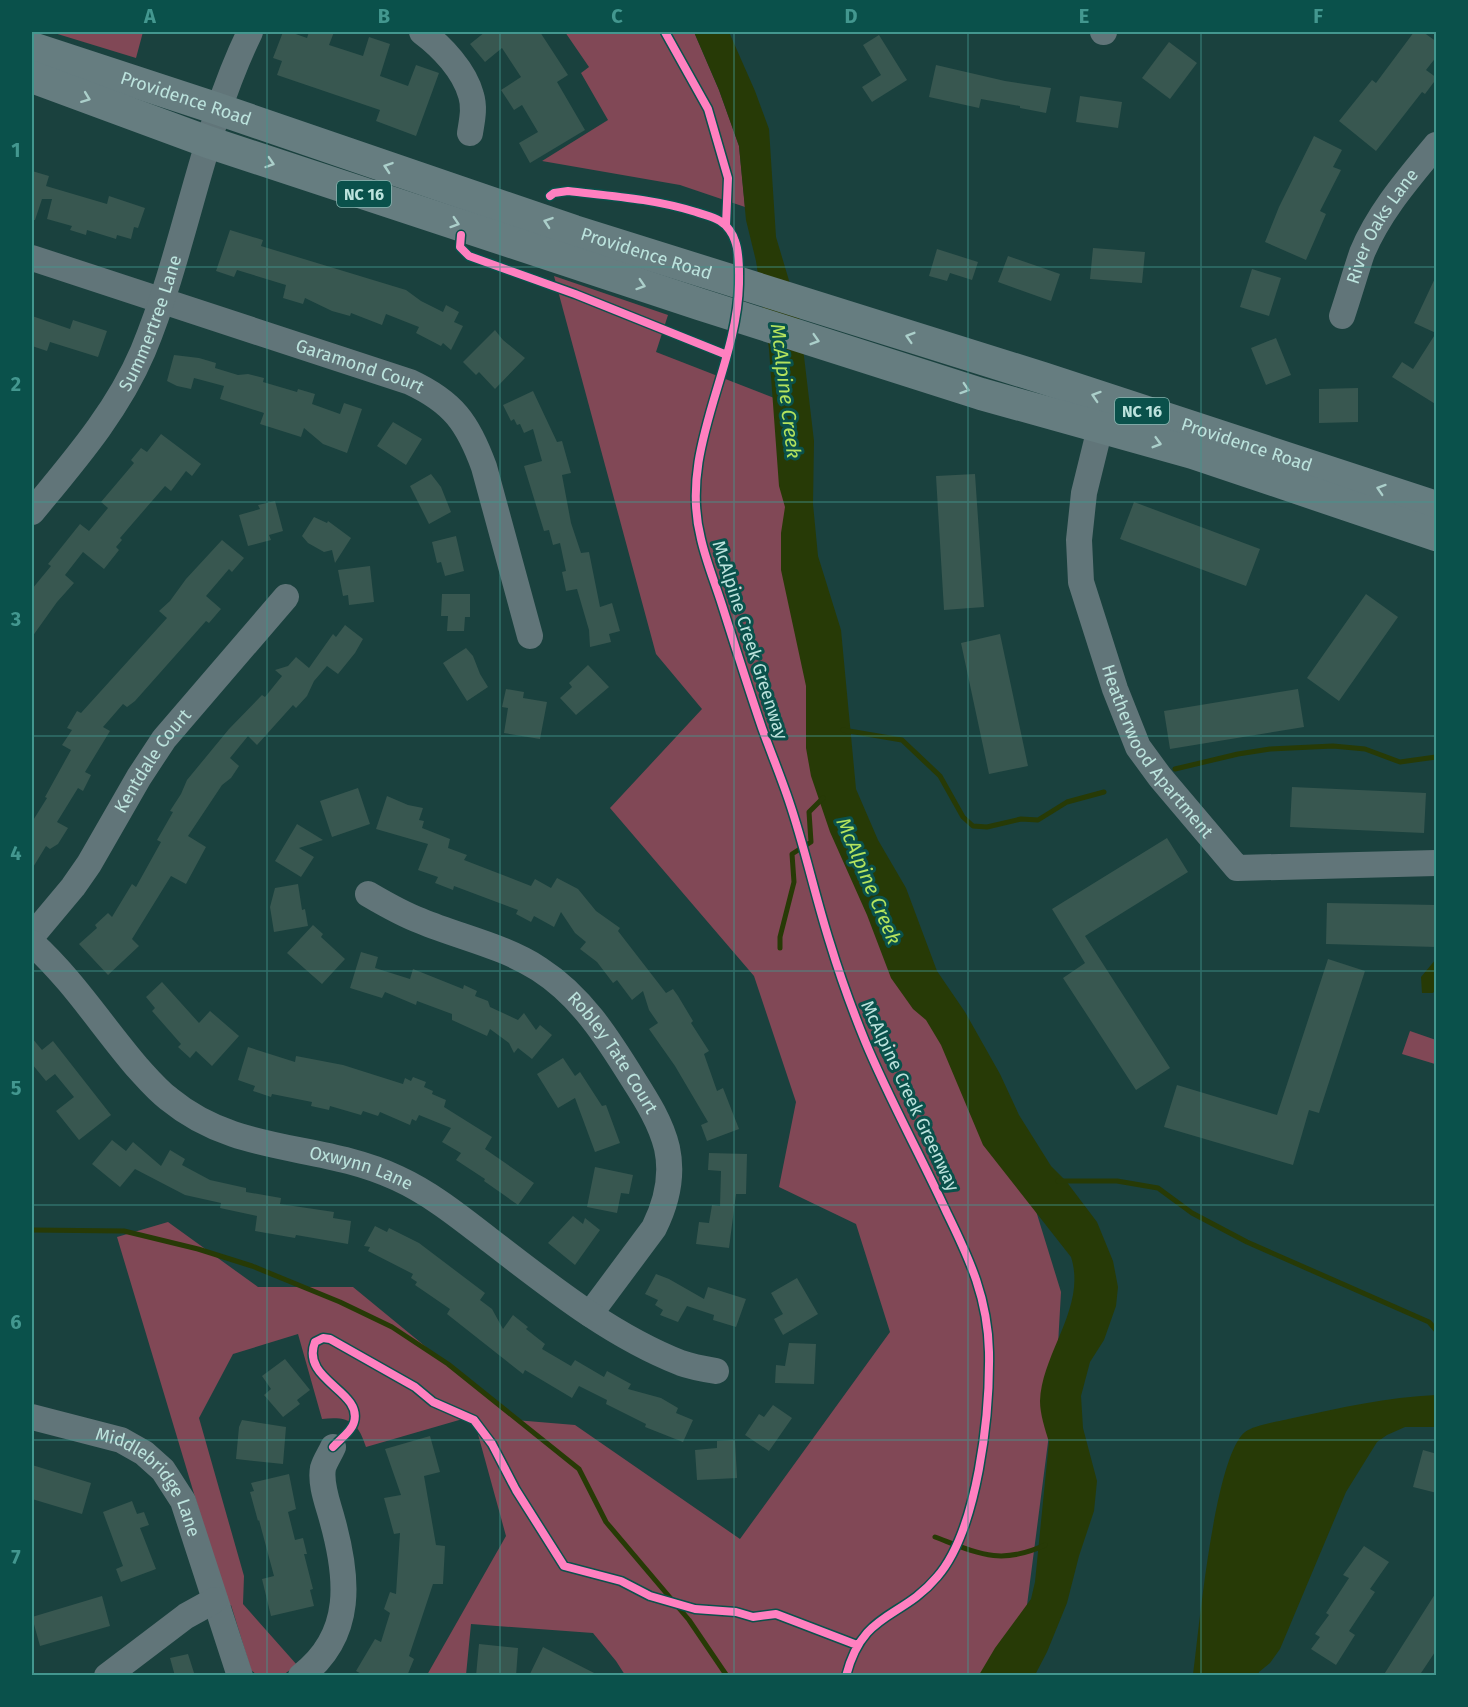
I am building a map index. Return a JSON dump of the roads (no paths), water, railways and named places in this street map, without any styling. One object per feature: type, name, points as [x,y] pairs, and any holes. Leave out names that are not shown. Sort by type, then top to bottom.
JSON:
[{"type":"main road","name":"Providence Road","points":[[32,48],[574,231],[1043,378],[1437,507]]},
{"type":"main road","name":"Providence Road","points":[[32,78],[208,142],[699,304],[981,394],[1193,453],[1437,535]]},
{"type":"street","name":"Summertree Lane","points":[[32,512],[87,446],[122,393],[142,352],[161,301],[218,109],[250,32]]},
{"type":"street","points":[[422,32],[442,50],[462,74],[471,95],[473,113],[470,133]]},
{"type":"street","name":"River Oaks Lane","points":[[1342,316],[1363,252],[1383,213],[1437,145]]},
{"type":"street","name":"Garamond Court","points":[[32,258],[410,382],[432,392],[462,420],[476,447],[484,467],[530,636]]},
{"type":"street","name":"Heatherwood Apartment","points":[[1100,428],[1084,493],[1079,540],[1081,582],[1115,689],[1138,747],[1160,777],[1237,868],[1437,863]]},
{"type":"street","name":"Kentdale Court","points":[[32,936],[89,864],[139,777],[165,739],[286,597]]},
{"type":"street","name":"Robley Tate Court","points":[[368,894],[420,921],[511,954],[538,968],[565,988],[610,1041],[660,1126],[667,1150],[669,1175],[666,1199],[661,1214],[654,1228],[590,1314]]},
{"type":"street","name":"Oxwynn Lane","points":[[32,943],[50,960],[119,1046],[158,1089],[194,1118],[222,1132],[252,1141],[338,1157],[398,1178],[435,1198],[549,1287],[590,1314],[635,1341],[682,1364],[716,1371]]},
{"type":"street","name":"Middlebridge Lane","points":[[32,1417],[122,1440],[144,1453],[163,1470],[183,1501],[240,1676]]},
{"type":"street","points":[[301,1676],[313,1667],[331,1641],[342,1612],[345,1586],[342,1556],[324,1487],[323,1469],[333,1447]]},
{"type":"street","points":[[107,1676],[186,1616],[215,1600]]},
{"type":"water","name":"McAlpine Creek","points":[[694,32],[729,32],[769,129],[776,237],[799,314],[814,441],[813,504],[818,556],[841,630],[856,789],[878,840],[906,888],[937,971],[965,1012],[1000,1074],[1019,1115],[1051,1166],[1066,1181],[1097,1222],[1113,1261],[1118,1287],[1116,1306],[1104,1340],[1090,1362],[1081,1396],[1083,1428],[1097,1481],[1094,1511],[1067,1603],[1035,1675],[979,1675],[995,1648],[1031,1599],[1035,1582],[1049,1442],[1040,1401],[1048,1365],[1069,1312],[1073,1294],[1074,1276],[1071,1257],[983,1145],[941,1045],[926,1020],[913,1009],[891,978],[867,915],[830,832],[811,776],[806,748],[806,686],[781,570],[781,533],[785,507],[779,486],[769,349],[756,261],[746,220],[739,146],[719,90]]},
{"type":"water","points":[[1436,959],[1436,989],[1433,993],[1422,993],[1421,977]]},
{"type":"water","points":[[1436,1395],[1436,1427],[1405,1427],[1377,1442],[1346,1492],[1280,1649],[1270,1663],[1258,1675],[1193,1675],[1204,1585],[1217,1508],[1234,1448],[1245,1432],[1268,1423],[1346,1407]]},
{"type":"waterway","points":[[843,730],[902,740],[940,776],[963,817],[973,826],[987,827],[1021,819],[1038,820],[1067,802],[1104,792]]},
{"type":"waterway","points":[[1175,769],[1270,749],[1333,746],[1365,749],[1400,762],[1436,757]]},
{"type":"waterway","points":[[780,948],[780,937],[794,882],[792,854],[811,842],[809,812],[823,798]]},
{"type":"waterway","points":[[1058,1181],[1117,1181],[1158,1188],[1192,1213],[1247,1242],[1429,1322],[1436,1330]]},
{"type":"waterway","points":[[32,1230],[124,1231],[198,1249],[252,1266],[340,1302],[392,1327],[448,1364],[579,1469],[606,1522],[689,1620],[727,1676]]},
{"type":"waterway","points":[[935,1537],[976,1552],[1001,1556],[1015,1555],[1045,1545]]}]
